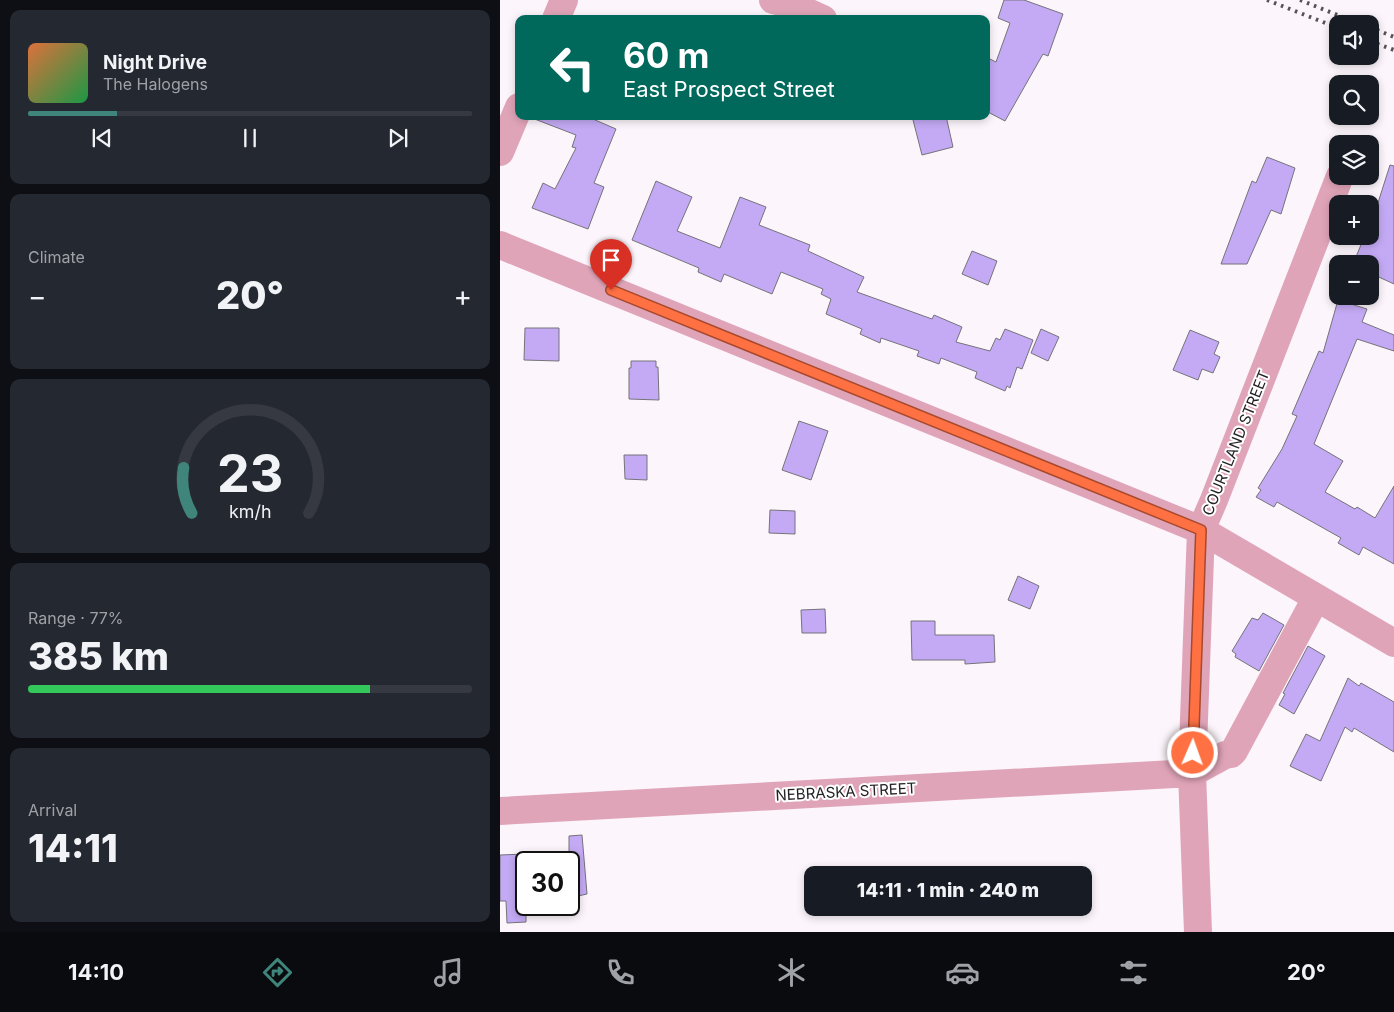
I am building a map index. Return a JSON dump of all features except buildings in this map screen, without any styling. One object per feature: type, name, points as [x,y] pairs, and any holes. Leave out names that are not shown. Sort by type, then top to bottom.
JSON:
[{"type":"street","points":[[558,15],[564,0]]},
{"type":"street","points":[[773,0],[792,5],[814,15]]},
{"type":"street","points":[[500,152],[515,116]]},
{"type":"street","name":"COURTLAND STREET","points":[[1198,932],[1192,773],[1201,530],[1336,185]]},
{"type":"street","points":[[500,245],[1201,530],[1394,643]]},
{"type":"street","points":[[1192,773],[1225,754],[1231,754],[1234,750],[1316,598]]},
{"type":"street","name":"NEBRASKA STREET","points":[[500,811],[1192,773]]},
{"type":"railway","points":[[1267,0],[1329,24]]},
{"type":"railway","points":[[1300,0],[1338,15]]},
{"type":"railway","points":[[1379,31],[1394,37]]},
{"type":"railway","points":[[1379,44],[1394,50]]},
{"type":"route","points":[[611,290],[1201,530],[1193,753]]}]
